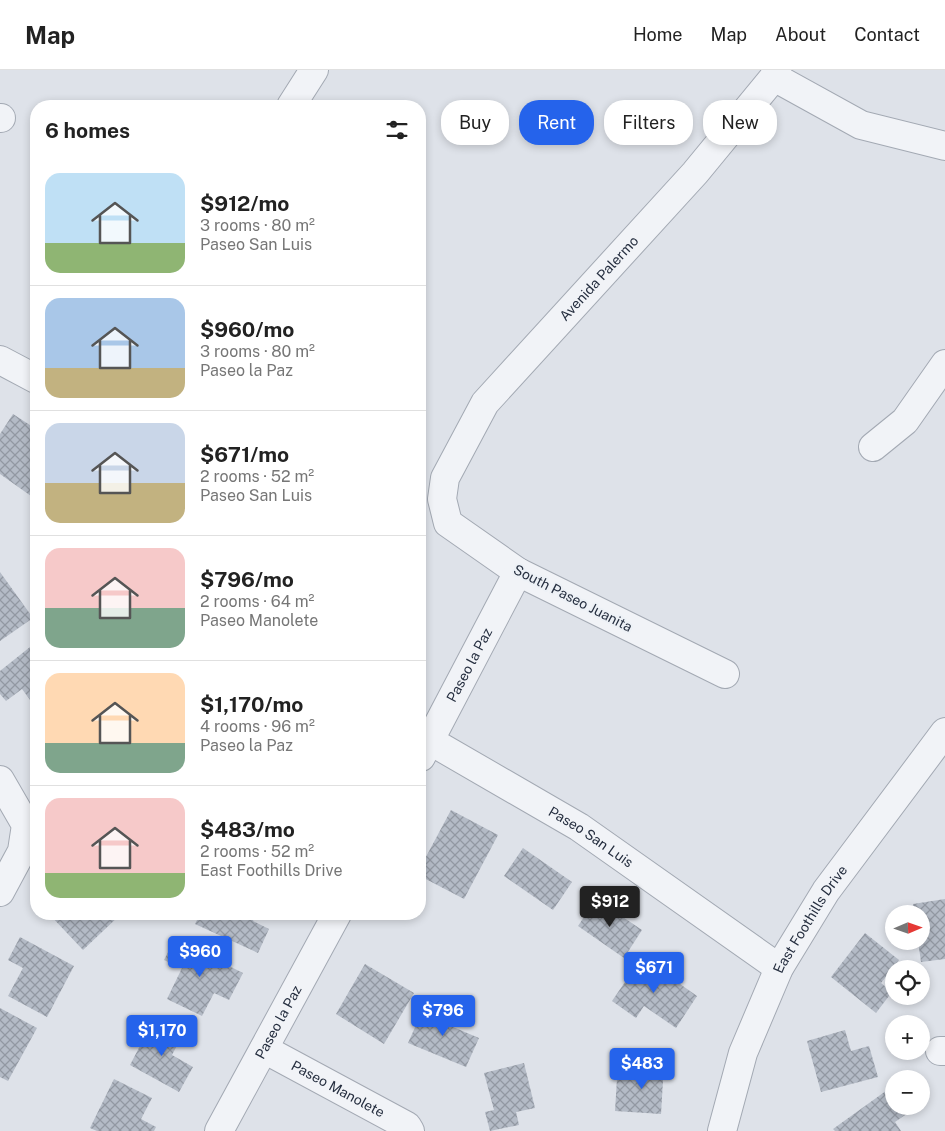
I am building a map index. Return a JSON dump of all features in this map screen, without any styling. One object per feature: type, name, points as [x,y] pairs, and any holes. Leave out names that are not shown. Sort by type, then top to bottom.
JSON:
[{"type":"street","points":[[295,100],[314,70]]},
{"type":"street","points":[[775,74],[861,125],[945,146]]},
{"type":"street","name":"Avenida Palermo","points":[[442,499],[445,478],[485,403],[694,173],[775,74]]},
{"type":"street","points":[[0,360],[30,377]]},
{"type":"street","points":[[873,447],[905,421],[945,364]]},
{"type":"street","name":"South Paseo Juanita","points":[[442,499],[448,523],[518,572],[725,674]]},
{"type":"street","name":"Paseo la Paz","points":[[426,740],[518,572]]},
{"type":"street","name":"East Foothills Drive","points":[[722,1131],[744,1053],[779,968],[826,891],[945,732]]},
{"type":"street","name":"Paseo San Luis","points":[[426,747],[579,827],[779,968]]},
{"type":"street","points":[[0,780],[26,825],[22,851],[0,892]]},
{"type":"street","name":"Paseo la Paz","points":[[220,1131],[334,920]]},
{"type":"street","name":"Paseo Manolete","points":[[264,1048],[407,1126],[410,1131]]},
{"type":"building","points":[[13,414],[30,425],[30,495],[0,474],[0,434]]},
{"type":"building","points":[[0,572],[30,614],[30,620],[0,641]]},
{"type":"building","points":[[30,647],[30,700],[22,689],[6,701],[0,694],[0,671]]},
{"type":"building","points":[[451,810],[498,835],[464,899],[426,879],[426,857]]},
{"type":"building","points":[[523,848],[572,882],[553,910],[504,876]]},
{"type":"building","points":[[596,899],[642,930],[624,958],[578,926]]},
{"type":"building","points":[[945,899],[945,959],[921,960],[919,950],[930,950],[930,905],[913,904]]},
{"type":"building","points":[[55,920],[115,920],[83,950]]},
{"type":"building","points":[[197,920],[253,920],[269,929],[258,953],[195,924]]},
{"type":"building","points":[[865,933],[899,960],[885,960],[885,978],[881,983],[885,986],[885,1001],[876,1013],[831,977]]},
{"type":"building","points":[[20,937],[74,966],[47,1017],[8,996],[23,968],[8,960]]},
{"type":"building","points":[[175,939],[243,973],[229,1000],[214,993],[202,1016],[167,999],[182,968],[164,960]]},
{"type":"building","points":[[642,957],[697,996],[676,1028],[644,1006],[636,1018],[612,1001]]},
{"type":"building","points":[[365,964],[414,993],[384,1044],[336,1014]]},
{"type":"building","points":[[425,1005],[457,1019],[453,1027],[479,1038],[466,1067],[408,1043]]},
{"type":"building","points":[[0,1008],[37,1028],[8,1081],[0,1077]]},
{"type":"building","points":[[153,1021],[182,1036],[172,1055],[193,1067],[179,1092],[130,1065]]},
{"type":"building","points":[[845,1030],[851,1051],[869,1046],[878,1077],[821,1092],[807,1041]]},
{"type":"building","points":[[638,1062],[664,1064],[661,1114],[615,1111],[617,1078],[637,1080]]},
{"type":"building","points":[[524,1063],[535,1108],[516,1112],[519,1125],[490,1131],[485,1112],[494,1110],[484,1073]]},
{"type":"building","points":[[114,1079],[152,1098],[141,1119],[156,1127],[154,1131],[97,1131],[90,1128]]},
{"type":"building","points":[[885,1092],[885,1115],[905,1115],[895,1122],[901,1131],[835,1131],[833,1129]]}]
